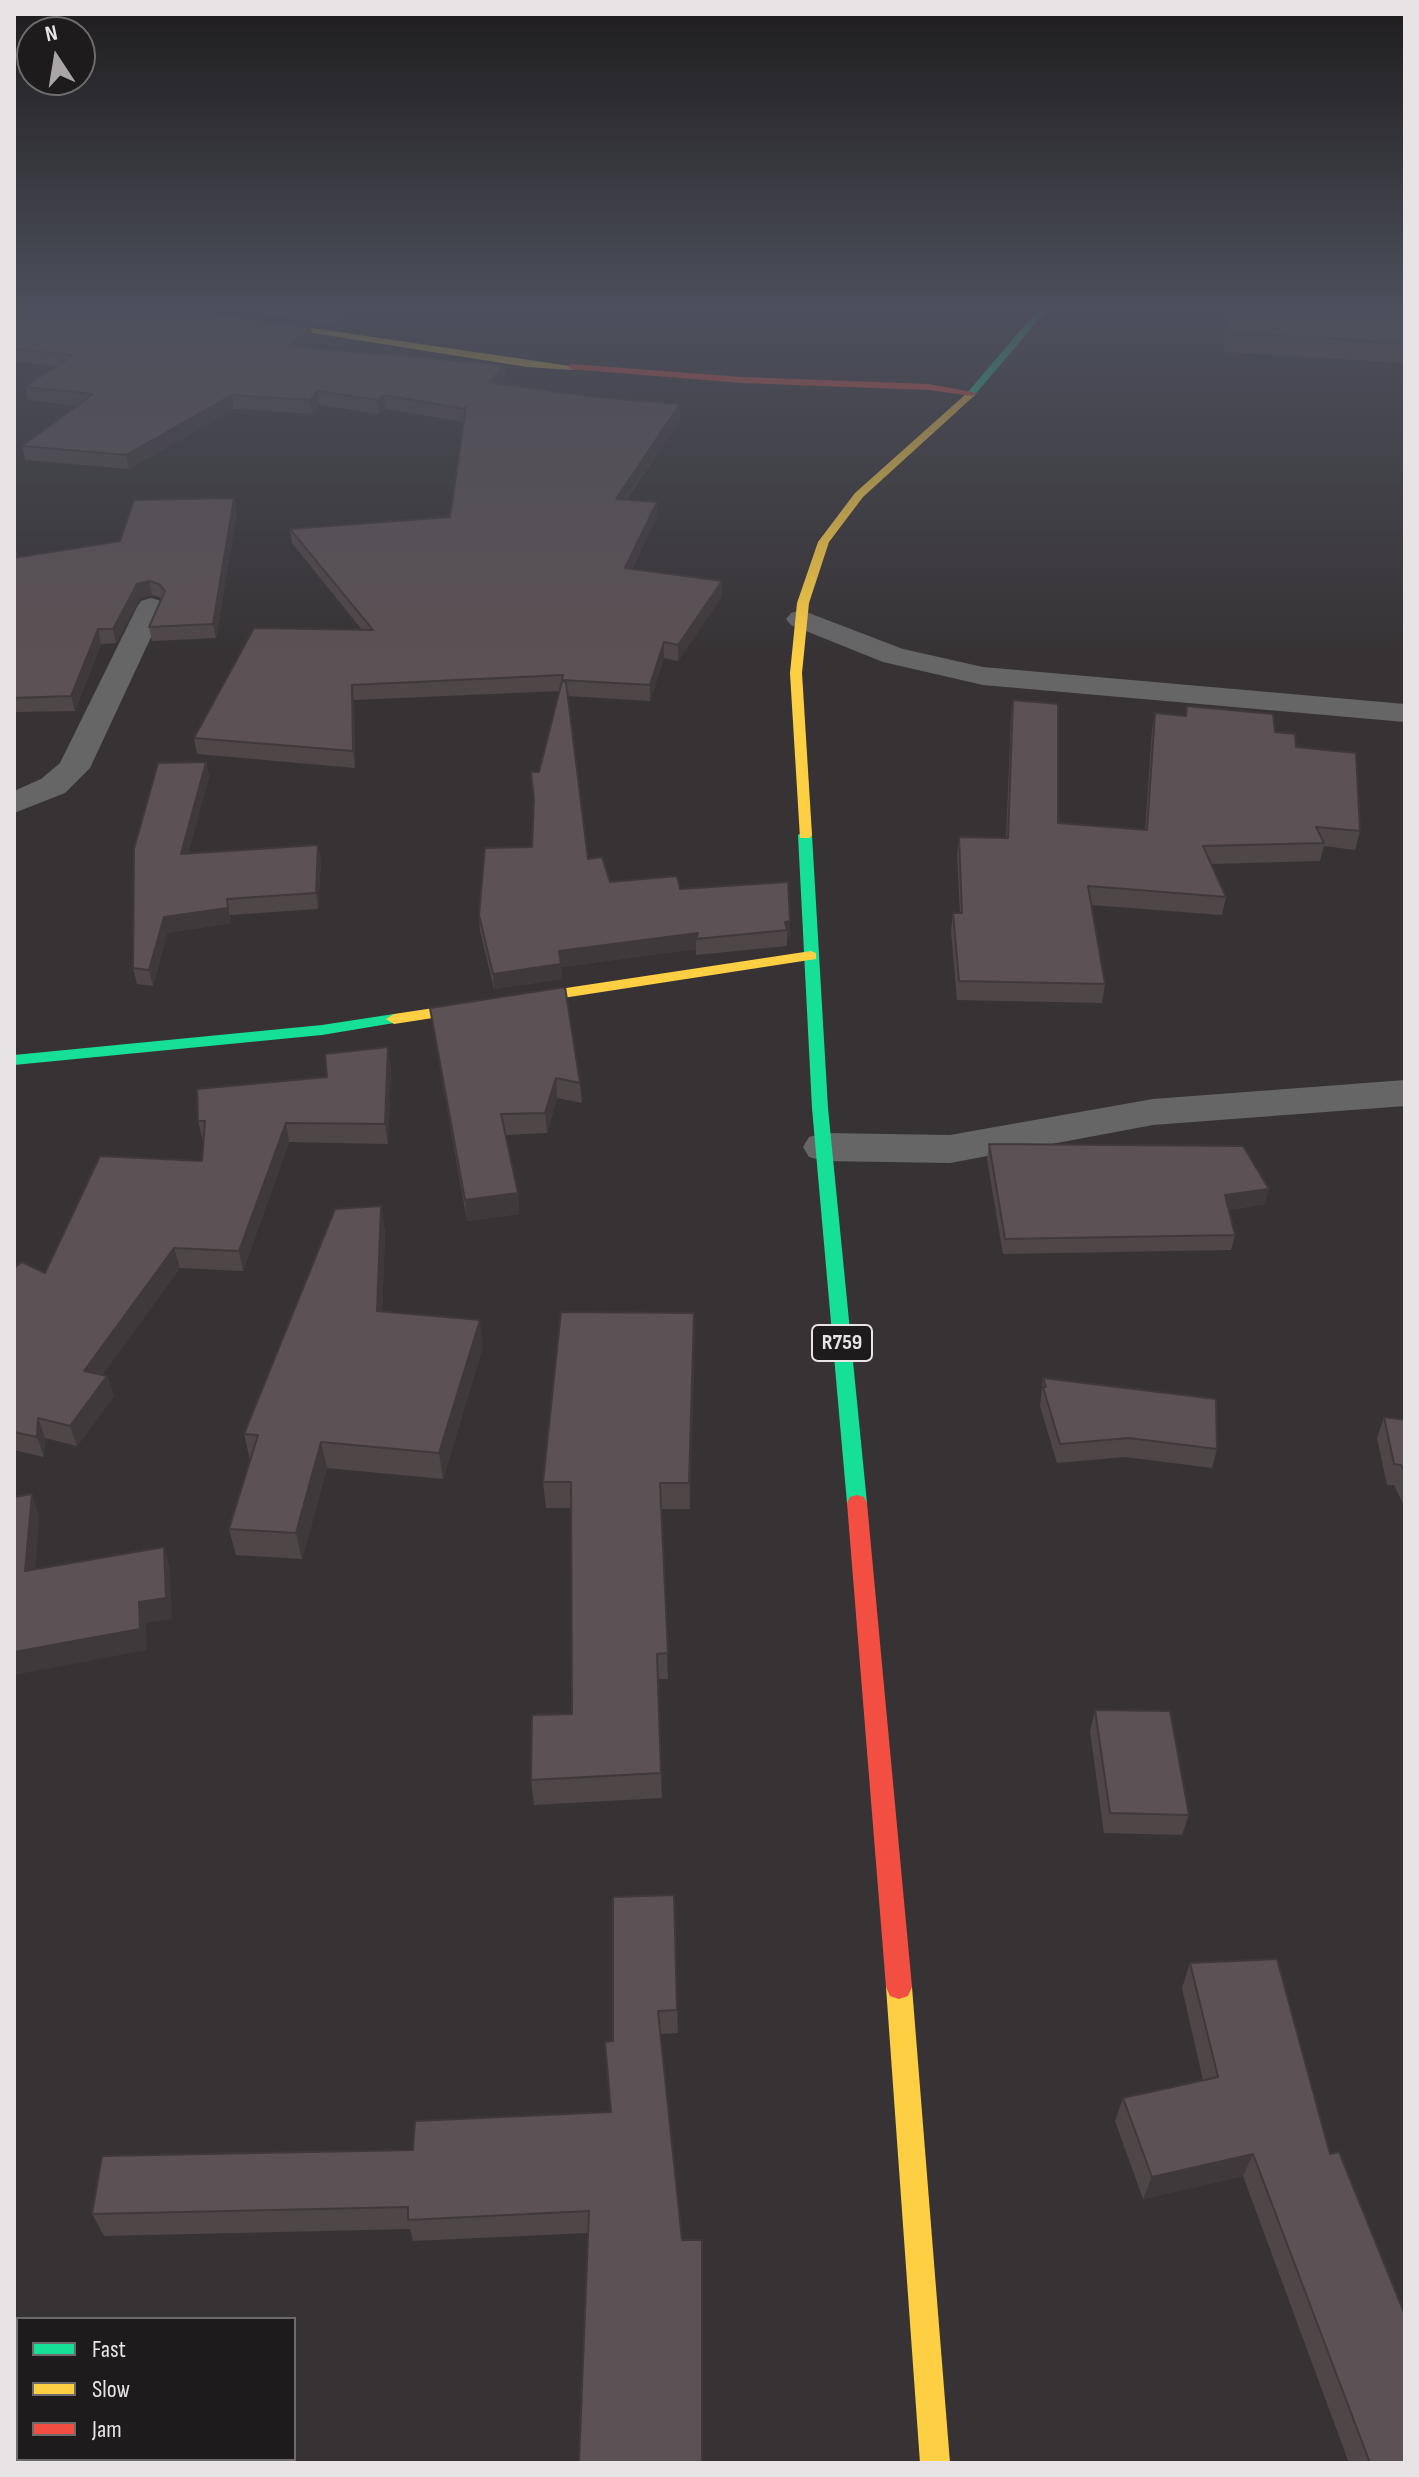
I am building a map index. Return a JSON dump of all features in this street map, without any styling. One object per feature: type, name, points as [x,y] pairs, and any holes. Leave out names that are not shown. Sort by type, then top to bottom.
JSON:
[{"type":"main road","name":"R759","points":[[934,428],[859,495],[824,542],[803,603],[796,673],[824,1147],[883,1775],[935,2463]]},
{"type":"main road","points":[[14,1060],[322,1030],[811,956]]},
{"type":"street","points":[[14,803],[53,786],[74,768],[151,607]]},
{"type":"street","points":[[801,619],[894,656],[983,676],[1405,713]]},
{"type":"street","points":[[824,1147],[950,1149],[1153,1112],[1405,1093]]},
{"type":"building","points":[[47,428],[174,428],[126,455],[22,446]]},
{"type":"building","points":[[463,428],[664,428],[616,499],[657,502],[625,568],[722,581],[678,645],[664,642],[650,685],[562,680],[563,675],[352,685],[353,751],[194,738],[254,628],[373,630],[290,529],[450,517]]},
{"type":"building","points":[[234,498],[213,624],[149,627],[165,591],[159,584],[149,581],[137,584],[113,629],[98,629],[71,696],[14,698],[14,558],[120,541],[134,500]]},
{"type":"building","points":[[562,681],[566,682],[588,859],[602,857],[610,882],[677,876],[680,889],[788,882],[790,921],[785,922],[787,930],[696,939],[698,933],[559,951],[561,964],[493,974],[479,915],[485,848],[532,847],[534,800],[531,772],[539,772]]},
{"type":"building","points":[[1013,700],[1058,704],[1058,823],[1147,830],[1155,713],[1186,716],[1187,706],[1273,714],[1275,732],[1295,734],[1296,747],[1356,753],[1360,831],[1316,827],[1324,843],[1203,846],[1226,897],[1088,886],[1105,984],[959,981],[953,913],[962,913],[959,837],[1008,838]]},
{"type":"building","points":[[206,762],[181,854],[318,845],[316,893],[227,899],[228,908],[164,917],[149,970],[133,968],[134,849],[158,763]]},
{"type":"building","points":[[565,987],[580,1083],[556,1078],[545,1113],[501,1114],[518,1193],[465,1200],[430,1008]]},
{"type":"building","points":[[388,1047],[385,1124],[286,1123],[239,1251],[174,1248],[84,1371],[107,1376],[70,1426],[38,1418],[37,1437],[14,1432],[14,1268],[22,1262],[45,1273],[100,1156],[202,1161],[205,1121],[198,1121],[197,1089],[327,1077],[325,1054]]},
{"type":"building","points":[[989,1144],[1243,1146],[1269,1189],[1225,1195],[1235,1235],[1005,1239]]},
{"type":"building","points":[[381,1206],[377,1311],[480,1320],[439,1453],[321,1442],[296,1533],[229,1529],[258,1435],[244,1434],[335,1209]]},
{"type":"building","points":[[561,1312],[694,1313],[689,1483],[660,1483],[668,1653],[657,1654],[661,1773],[531,1780],[532,1715],[572,1714],[571,1482],[543,1482]]},
{"type":"building","points":[[1043,1378],[1216,1399],[1217,1449],[1129,1438],[1060,1444]]},
{"type":"building","points":[[1384,1417],[1405,1420],[1405,1472],[1401,1465],[1394,1464]]},
{"type":"building","points":[[32,1494],[25,1571],[164,1547],[166,1598],[139,1602],[140,1629],[14,1652],[14,1497]]},
{"type":"building","points":[[1095,1710],[1170,1711],[1189,1815],[1110,1813]]},
{"type":"building","points":[[674,1895],[677,2010],[658,2011],[682,2240],[702,2240],[702,2463],[579,2463],[589,2211],[408,2220],[408,2207],[92,2214],[102,2156],[413,2150],[415,2121],[611,2112],[605,2042],[613,2041],[613,1897]]},
{"type":"building","points":[[1277,1959],[1330,2154],[1339,2152],[1405,2315],[1405,2463],[1370,2463],[1253,2154],[1152,2177],[1123,2098],[1218,2077],[1190,1963]]},
{"type":"traffic: fast","points":[[805,835],[820,1108],[857,1503]]},
{"type":"traffic: fast","points":[[14,1060],[322,1030],[394,1019]]},
{"type":"traffic: slow","points":[[805,835],[796,673],[803,603],[824,542],[859,495],[934,428]]},
{"type":"traffic: slow","points":[[394,1019],[811,956]]},
{"type":"traffic: slow","points":[[899,1987],[935,2463]]},
{"type":"traffic: jam","points":[[857,1503],[899,1987]]}]
